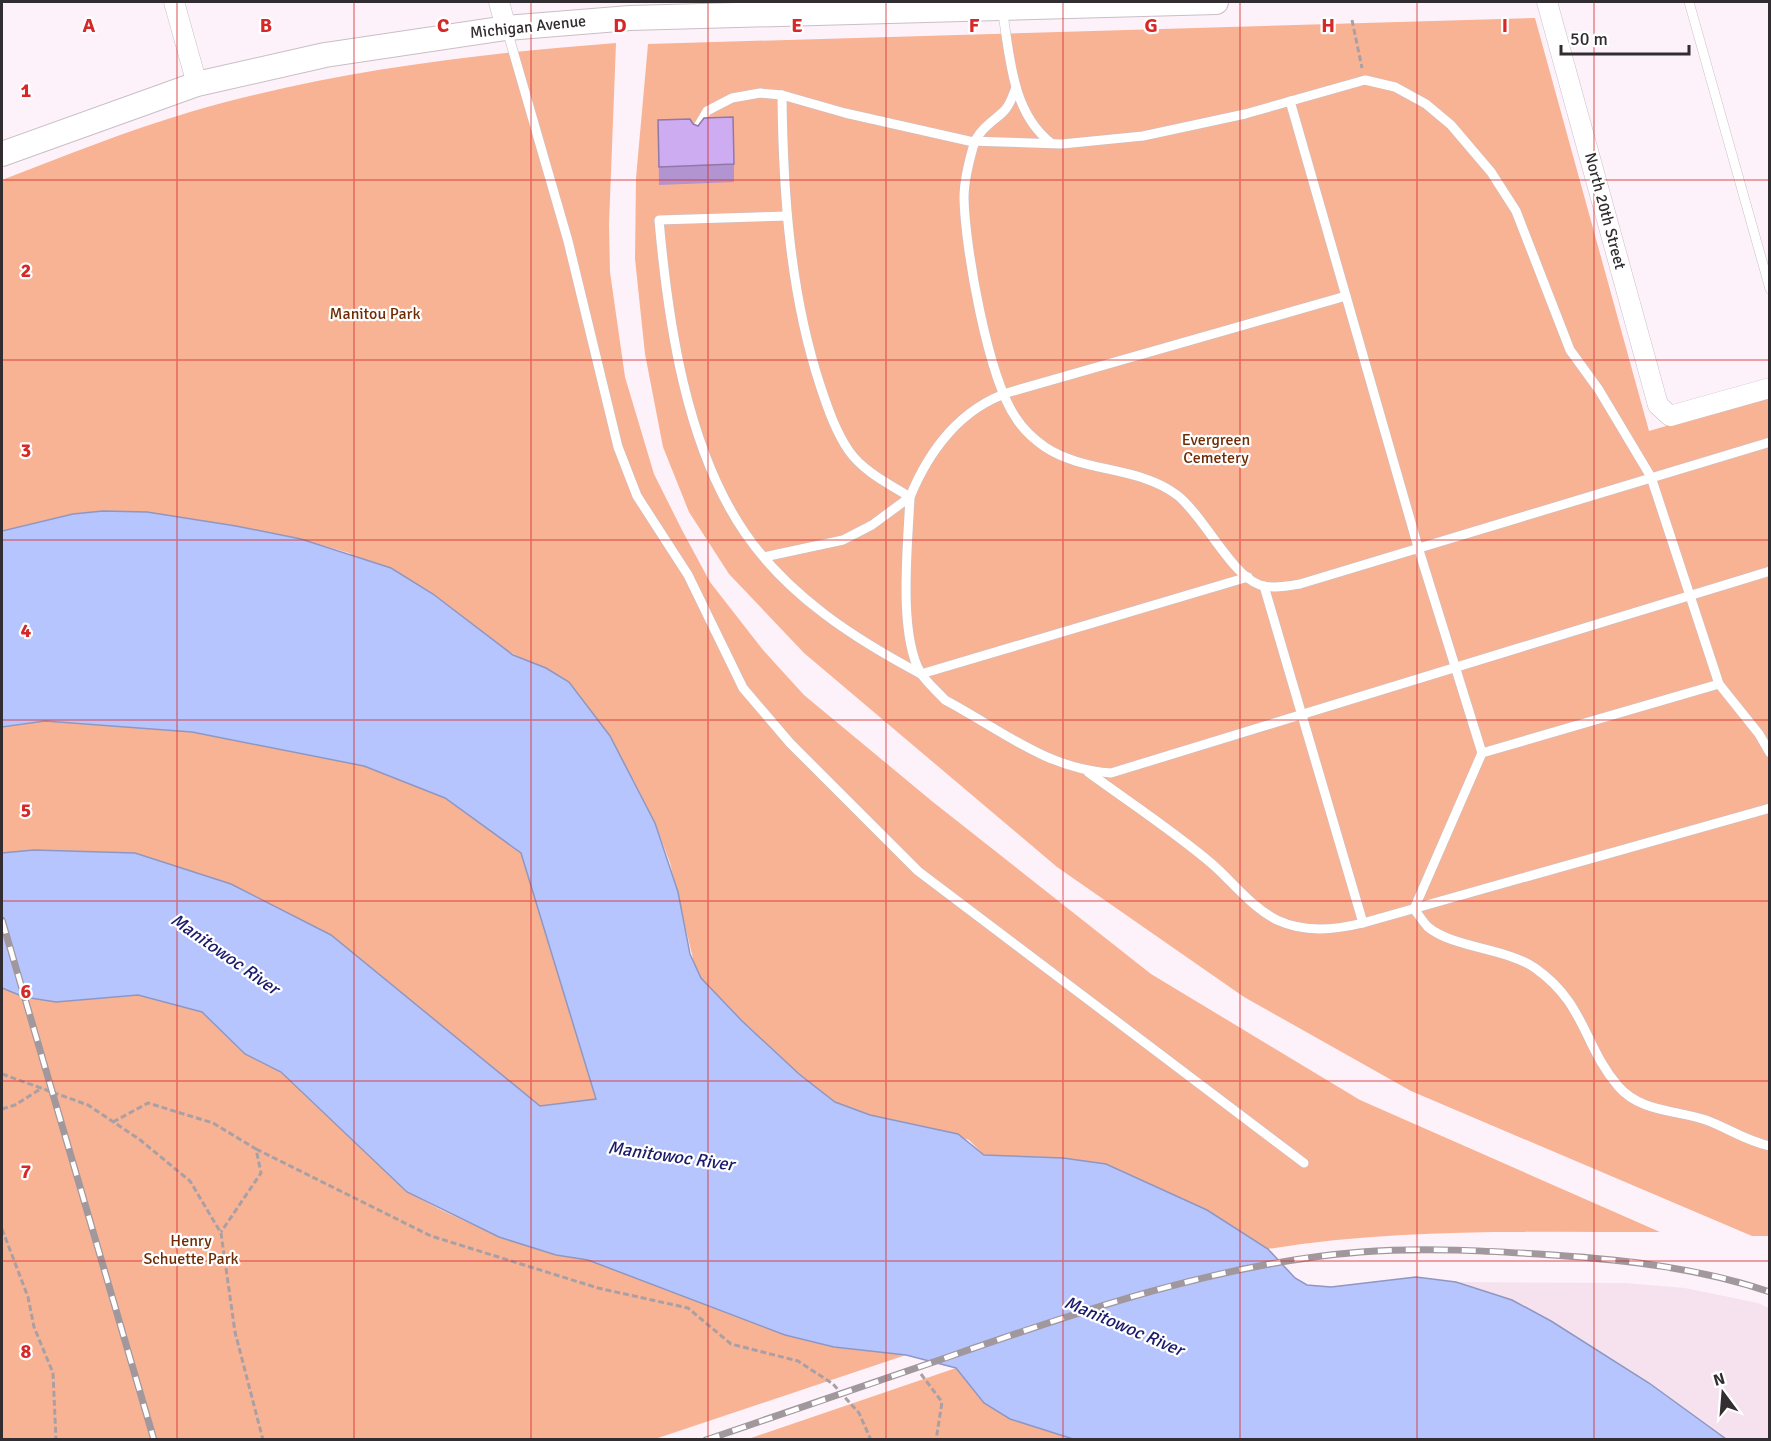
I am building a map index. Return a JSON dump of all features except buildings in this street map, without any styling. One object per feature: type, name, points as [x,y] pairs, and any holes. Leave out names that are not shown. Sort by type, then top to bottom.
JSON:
[{"type":"street","points":[[174,2],[197,84]]},
{"type":"street","points":[[499,2],[506,28]]},
{"type":"street","name":"Michigan Avenue","points":[[2,154],[197,84],[325,55],[506,28],[663,14],[1077,3],[1216,2]]},
{"type":"street","name":"North 20th Street","points":[[1547,2],[1658,405],[1670,416],[1770,388]]},
{"type":"lane","points":[[1689,2],[1770,289]]},
{"type":"lane","points":[[995,5],[1016,87],[1028,119],[1038,133],[1051,143]]},
{"type":"lane","points":[[506,28],[568,241],[618,447],[637,496],[688,575],[743,688],[790,743],[918,871],[1304,1163]]},
{"type":"lane","points":[[697,137],[700,119],[719,103],[746,94],[782,95],[845,114],[975,141],[1051,143],[1143,136],[1290,101],[1365,80],[1395,87],[1426,104],[1452,125],[1491,172],[1516,211],[1570,350],[1599,390],[1651,477],[1719,684],[1756,729],[1770,753]]},
{"type":"lane","points":[[1016,87],[1005,111],[983,129],[975,141],[964,197],[981,309],[989,347],[1004,394],[1016,418],[1028,432],[1058,455],[1151,482],[1176,495],[1248,577],[1264,586],[1300,584],[1770,442]]},
{"type":"lane","points":[[782,95],[783,171],[787,216],[815,371],[838,432],[861,465],[910,497]]},
{"type":"lane","points":[[1290,101],[1418,548],[1482,753],[1414,909]]},
{"type":"lane","points":[[787,216],[659,220],[670,306],[689,402],[700,442],[730,509],[764,557],[796,591],[830,618],[867,645],[921,674],[1248,577]]},
{"type":"lane","points":[[1346,296],[1004,394],[980,404],[952,430],[927,464],[910,497],[908,634],[913,656],[921,674],[945,700],[1053,761],[1088,771],[1111,772],[1135,767],[1455,665],[1770,571]]},
{"type":"lane","points":[[764,557],[811,548],[857,534],[910,497]]},
{"type":"lane","points":[[1264,586],[1363,923]]},
{"type":"lane","points":[[1482,753],[1719,684]]},
{"type":"lane","points":[[1756,729],[1770,732]]},
{"type":"lane","points":[[1088,771],[1210,862],[1276,919],[1297,926],[1322,930],[1363,923],[1770,808]]},
{"type":"lane","points":[[1414,909],[1427,926],[1438,934],[1514,958],[1533,967],[1549,980],[1576,1009],[1610,1075],[1632,1100],[1692,1116],[1756,1143],[1770,1146]]},
{"type":"path","points":[[1352,20],[1365,80]]},
{"type":"path","points":[[2,1074],[88,1105],[190,1181],[221,1233],[235,1332],[263,1440]]},
{"type":"path","points":[[2,1109],[15,1105],[42,1088]]},
{"type":"path","points":[[113,1122],[148,1103],[213,1123],[256,1149],[431,1236],[598,1288],[688,1308],[731,1344],[798,1361],[833,1384],[859,1413],[871,1440]]},
{"type":"path","points":[[221,1233],[261,1173],[256,1149]]},
{"type":"path","points":[[2,1229],[28,1297],[34,1327],[53,1374],[56,1440]]},
{"type":"path","points":[[921,1374],[942,1402],[936,1440]]},
{"type":"shaded area","points":[[1456,1282],[1625,1283],[1685,1288],[1758,1303],[1769,1308],[1769,1439],[1726,1439],[1649,1383],[1512,1300]]},
{"type":"green space","name":"Evergreen Cemetery","points":[[1535,18],[1649,431],[1769,396],[1769,1236],[1752,1236],[1411,1091],[1244,997],[1057,867],[804,653],[729,574],[689,512],[663,447],[645,354],[635,259],[636,178],[648,44]]},
{"type":"green space","name":"Manitou Park","points":[[616,43],[609,224],[610,272],[625,377],[654,474],[682,530],[710,582],[763,650],[804,695],[933,802],[1151,974],[1360,1100],[1660,1232],[1415,1234],[1317,1242],[1268,1249],[1207,1210],[1106,1164],[1063,1158],[984,1155],[969,1140],[932,1128],[870,1115],[835,1102],[799,1074],[742,1021],[701,978],[695,967],[670,863],[655,823],[633,779],[529,662],[498,646],[465,619],[349,553],[301,539],[147,512],[103,511],[73,514],[2,531],[2,180],[166,119],[294,86],[347,75],[454,59]]},
{"type":"green space","points":[[45,721],[192,732],[364,766],[445,798],[521,853],[596,1100],[540,1106],[331,935],[34,850],[2,853],[2,727]]},
{"type":"green space","name":"Henry Schuette Park","points":[[2,988],[24,997],[56,1002],[138,995],[202,1012],[245,1054],[281,1072],[407,1192],[441,1210],[499,1237],[556,1255],[588,1260],[732,1315],[834,1347],[906,1355],[655,1439],[2,1439]]},
{"type":"green space","points":[[956,1368],[984,1403],[1010,1419],[1073,1439],[745,1440]]},
{"type":"water","name":"Manitowoc River","points":[[103,511],[147,512],[236,526],[301,539],[391,568],[433,594],[513,655],[546,668],[569,682],[610,736],[655,823],[678,892],[690,954],[701,978],[742,1021],[799,1074],[835,1102],[870,1115],[958,1134],[984,1155],[1063,1158],[1106,1164],[1207,1210],[1268,1249],[1295,1278],[1307,1285],[1331,1287],[1416,1277],[1456,1282],[1512,1300],[1551,1321],[1649,1383],[1726,1439],[1073,1439],[1010,1419],[984,1403],[956,1368],[906,1355],[834,1347],[785,1335],[588,1260],[556,1255],[499,1237],[407,1192],[281,1072],[245,1054],[202,1012],[138,995],[56,1002],[24,997],[2,988],[2,853],[34,850],[135,853],[231,884],[331,935],[540,1106],[596,1099],[521,853],[445,798],[364,766],[192,732],[45,721],[2,727],[2,531],[73,514]]},
{"type":"railway","points":[[2,920],[154,1440]]},
{"type":"railway","points":[[706,1440],[1102,1306],[1256,1266],[1309,1258],[1361,1252],[1433,1250],[1581,1257],[1663,1266],[1717,1277],[1770,1292]]}]
